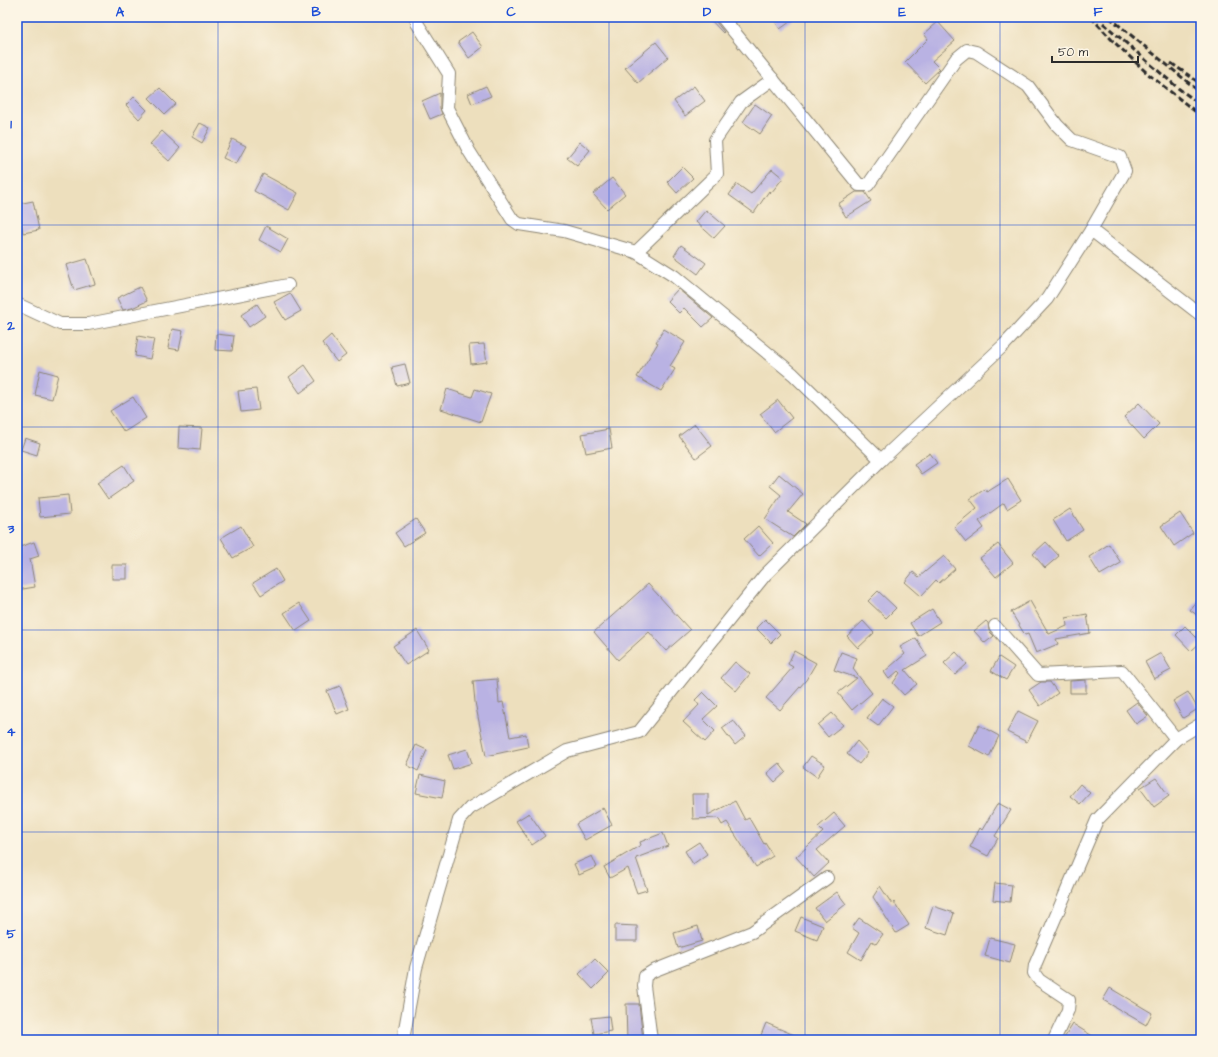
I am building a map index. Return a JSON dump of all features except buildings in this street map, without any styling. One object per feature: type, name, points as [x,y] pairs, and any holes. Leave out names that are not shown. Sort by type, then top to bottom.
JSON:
[{"type":"street","points":[[416,17],[417,24],[449,74],[447,108],[469,151],[512,219],[519,224],[564,231],[636,252],[674,276],[793,374],[881,460]]},
{"type":"street","points":[[403,1040],[416,968],[459,820],[470,808],[566,751],[639,732],[765,574],[881,460],[1005,344],[1047,299],[1091,230],[1125,171],[1120,157],[1072,140],[1057,125],[1028,86],[976,52],[967,50],[956,59],[868,184],[859,184],[722,17]]},
{"type":"street","points":[[636,252],[718,174],[714,140],[741,102],[773,79]]},
{"type":"street","points":[[1091,230],[1201,315]]},
{"type":"street","points":[[17,304],[60,324],[88,324],[288,285]]},
{"type":"street","points":[[995,626],[1038,675],[1122,671],[1176,740]]},
{"type":"street","points":[[1054,1040],[1068,1010],[1069,1000],[1039,980],[1034,973],[1035,965],[1096,820],[1176,740],[1201,724]]},
{"type":"street","points":[[651,1040],[644,986],[646,976],[653,971],[752,932],[827,878]]},
{"type":"railway","points":[[1091,17],[1113,41],[1147,73],[1201,116]]},
{"type":"railway","points":[[1109,17],[1201,93]]},
{"type":"railway","points":[[1103,23],[1178,88],[1201,105]]},
{"type":"railway","points":[[1171,63],[1201,84]]}]
